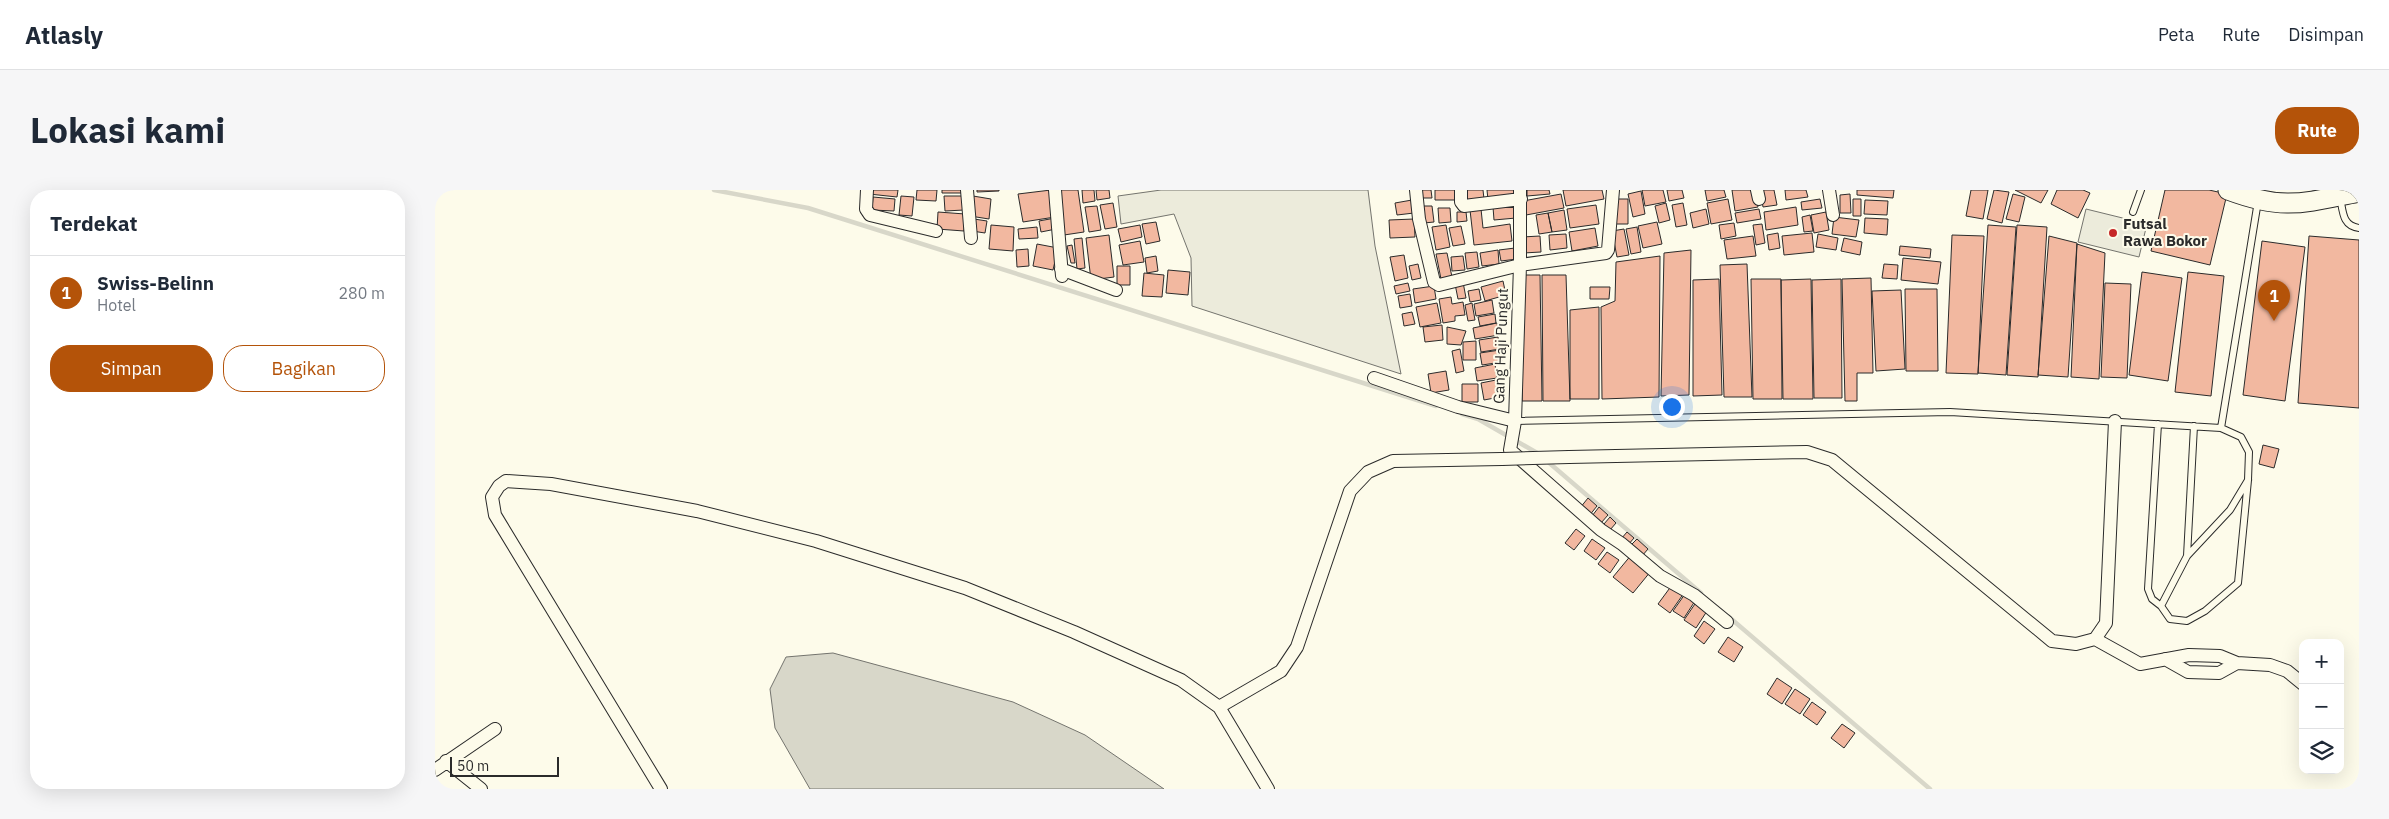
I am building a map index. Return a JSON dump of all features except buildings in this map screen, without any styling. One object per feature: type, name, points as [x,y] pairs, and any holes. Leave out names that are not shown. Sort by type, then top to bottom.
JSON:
[{"type":"main road","points":[[2228,190],[2258,201],[2340,196],[2359,192]]},
{"type":"street","points":[[867,190],[866,209],[870,215],[936,231]]},
{"type":"street","points":[[967,190],[971,238]]},
{"type":"street","points":[[1055,190],[1061,272],[1117,290]]},
{"type":"street","name":"Gang Haji Pungut","points":[[1416,190],[1419,219],[1433,282],[1439,285],[1520,266],[1606,253],[1617,191]]},
{"type":"street","points":[[1461,190],[1461,202],[1464,206],[1521,194]]},
{"type":"street","points":[[1829,190],[1833,215]]},
{"type":"street","name":"Gang Haji Pungut","points":[[1521,194],[1515,424],[1511,454],[1575,505],[1601,530],[1622,544],[1660,576],[1694,595],[1727,622]]},
{"type":"street","points":[[1374,378],[1458,407],[1515,424]]},
{"type":"street","points":[[1219,707],[1281,671],[1297,647],[1350,491],[1368,472],[1393,461],[1807,452],[1833,460],[2051,641],[2076,644],[2095,639],[2106,622],[2115,421]]},
{"type":"street","points":[[661,789],[495,515],[493,497],[499,486],[506,481],[551,484],[697,511],[816,541],[965,588],[1181,680],[1219,707],[1268,789]]},
{"type":"street","points":[[2095,639],[2140,664],[2165,659],[2188,672],[2219,673],[2237,663],[2270,665],[2287,671],[2299,681]]},
{"type":"street","points":[[435,770],[495,729]]},
{"type":"street","points":[[446,761],[481,789]]},
{"type":"lane","points":[[2133,212],[2141,190]]},
{"type":"lane","points":[[2340,196],[2345,220],[2349,225],[2359,228]]},
{"type":"lane","points":[[2221,428],[2258,201]]},
{"type":"lane","points":[[1515,424],[1950,412],[2115,421],[2221,428],[2241,437],[2249,452],[2249,480],[2237,583],[2205,611],[2187,621],[2170,619],[2161,606],[2152,599],[2147,589],[2158,424]]},
{"type":"lane","points":[[2187,556],[2195,426]]},
{"type":"lane","points":[[2161,606],[2187,556],[2231,510],[2249,480]]},
{"type":"shaded area","points":[[1161,190],[1368,190],[1375,246],[1401,374],[1192,306],[1191,258],[1174,214],[1121,224],[1118,196]]},
{"type":"shaded area","name":"Futsal Rawa Bokor","points":[[2086,209],[2147,224],[2139,257],[2078,242]]},
{"type":"shaded area","points":[[833,653],[1013,702],[1085,735],[1164,789],[810,789],[775,728],[770,689],[786,657]]},
{"type":"waterway","points":[[714,190],[808,208],[1436,406]]},
{"type":"waterway","points":[[1462,414],[1478,419],[1539,454]]},
{"type":"waterway","points":[[1547,461],[1701,593]]},
{"type":"waterway","points":[[1729,617],[1930,789]]},
{"type":"place","name":"Futsal Rawa Bokor","points":[[2113,233]]},
{"type":"place","name":"Swiss-Belinn","points":[[2274,321]]}]
